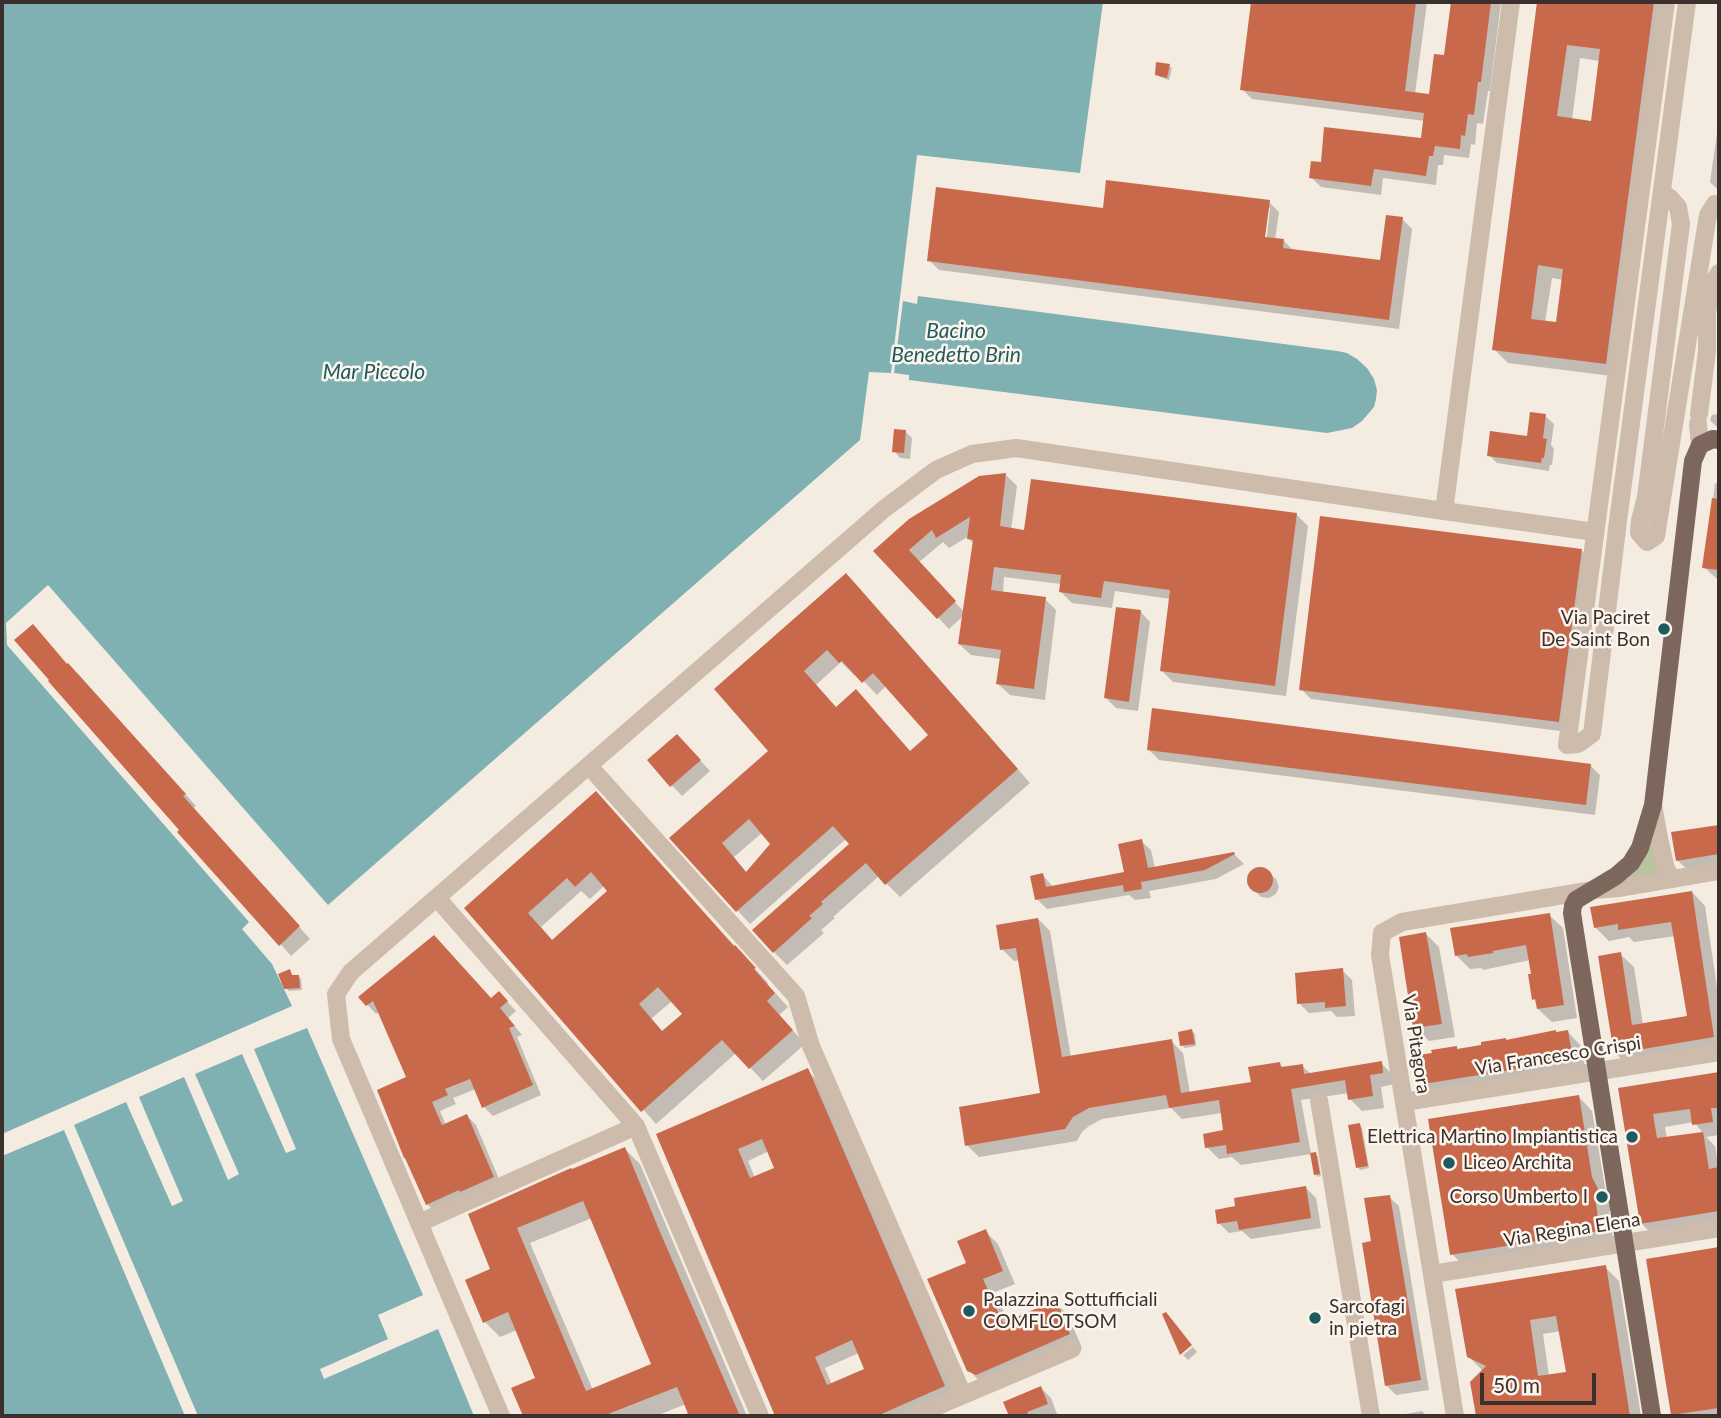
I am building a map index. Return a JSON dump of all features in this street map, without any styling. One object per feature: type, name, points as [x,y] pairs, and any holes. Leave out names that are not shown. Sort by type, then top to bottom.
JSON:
[{"type":"main road","points":[[1652,1416],[1572,913],[1576,900],[1616,876],[1631,863],[1640,848],[1653,805],[1693,461],[1700,444],[1713,439],[1719,440]]},
{"type":"street","points":[[1444,511],[1511,2]]},
{"type":"street","points":[[1666,2],[1567,745],[1578,744],[1592,734],[1687,2]]},
{"type":"street","points":[[1662,193],[1678,207],[1681,224],[1646,497],[1640,520],[1639,533],[1647,542],[1656,536],[1708,215],[1716,204],[1719,204]]},
{"type":"street","points":[[1700,444],[1699,419],[1713,350],[1707,312],[1713,283],[1719,273]]},
{"type":"street","points":[[501,1416],[341,1039],[336,994],[351,972],[884,509],[936,470],[972,454],[1016,448],[1595,532]]},
{"type":"street","points":[[589,766],[796,996],[811,1046],[963,1395]]},
{"type":"street","points":[[1653,805],[1666,869],[1672,879]]},
{"type":"street","points":[[1593,890],[1719,871]]},
{"type":"street","name":"Via Pitagora","points":[[1455,1416],[1380,955],[1382,933],[1402,922],[1593,890]]},
{"type":"street","points":[[437,898],[636,1126],[760,1416]]},
{"type":"street","name":"Via Francesco Crispi","points":[[1404,1102],[1719,1052]]},
{"type":"street","points":[[1320,1100],[1371,1416]]},
{"type":"street","points":[[419,1223],[636,1126]]},
{"type":"street","name":"Via Regina Elena","points":[[1432,1274],[1719,1228]]},
{"type":"street","points":[[914,1416],[1072,1349]]},
{"type":"green space","points":[[1650,835],[1663,874],[1626,878]]},
{"type":"water","name":"Mar Piccolo","points":[[2,2],[1103,2],[1080,173],[917,155],[891,373],[869,372],[860,440],[328,905],[48,585],[6,623],[7,645],[249,922],[242,929],[272,964],[292,1006],[2,1134]]},
{"type":"water","name":"Bacino Benedetto Brin","points":[[918,296],[1347,353],[1367,368],[1374,379],[1376,399],[1374,407],[1352,428],[1327,433],[909,380],[909,375],[894,373],[903,301],[917,304]]},
{"type":"water","points":[[307,1028],[423,1295],[378,1315],[388,1339],[320,1369],[324,1379],[438,1329],[474,1416],[198,1416],[74,1125],[126,1102],[172,1206],[183,1201],[139,1097],[184,1077],[228,1180],[239,1174],[195,1074],[242,1054],[286,1153],[296,1149],[254,1049]]},
{"type":"water","points":[[64,1130],[185,1416],[2,1416],[2,1156]]},
{"type":"building","points":[[1251,2],[1416,2],[1405,91],[1429,94],[1434,54],[1444,55],[1451,2],[1491,2],[1481,82],[1478,82],[1474,115],[1468,114],[1465,136],[1461,135],[1460,149],[1435,146],[1433,156],[1429,156],[1426,176],[1374,169],[1371,186],[1309,178],[1311,161],[1321,162],[1324,127],[1421,138],[1424,113],[1240,90]]},
{"type":"building","points":[[1537,2],[1654,2],[1606,364],[1492,350]],"holes":[[[1567,45],[1600,49],[1591,121],[1557,116]],[[1538,265],[1563,269],[1556,322],[1531,319]]]},
{"type":"building","points":[[1156,62],[1170,64],[1167,78],[1155,75]]},
{"type":"building","points":[[1106,180],[1270,200],[1265,237],[1284,239],[1283,248],[1380,260],[1386,215],[1403,217],[1389,320],[927,261],[936,187],[1103,208]]},
{"type":"building","points":[[1530,412],[1546,414],[1543,438],[1547,439],[1541,463],[1487,456],[1490,431],[1527,436]]},
{"type":"building","points":[[894,429],[906,430],[904,453],[892,452]]},
{"type":"building","points":[[1006,473],[1000,526],[1024,530],[1031,479],[1297,513],[1275,686],[1160,671],[1170,590],[1104,581],[1101,598],[1059,592],[1061,575],[994,567],[991,590],[1046,597],[1034,689],[996,684],[1001,650],[958,644],[973,540],[967,539],[970,517],[936,538],[932,530],[909,550],[956,601],[937,619],[873,551],[909,519],[979,476]]},
{"type":"building","points":[[1712,498],[1719,499],[1719,570],[1702,568]]},
{"type":"building","points":[[1320,516],[1582,549],[1559,722],[1299,690]]},
{"type":"building","points":[[846,573],[1018,769],[885,885],[866,863],[821,902],[823,904],[809,916],[812,918],[773,953],[752,930],[849,844],[833,826],[736,912],[669,838],[768,751],[714,689]],"holes":[[[827,650],[839,663],[842,661],[862,683],[873,673],[928,735],[910,751],[856,689],[836,707],[804,671]],[[749,819],[770,844],[746,872],[722,843]]]},
{"type":"building","points":[[1116,607],[1141,610],[1129,702],[1104,698]]},
{"type":"building","points":[[33,624],[300,926],[279,946],[177,832],[179,830],[14,640]]},
{"type":"building","points":[[1152,708],[1591,764],[1586,805],[1147,750]]},
{"type":"building","points":[[677,734],[701,760],[670,787],[647,760]]},
{"type":"building","points":[[596,791],[756,968],[754,969],[775,993],[767,1001],[793,1030],[749,1069],[722,1040],[641,1112],[464,908]],"holes":[[[591,872],[607,891],[552,940],[528,913],[567,878],[575,887]],[[658,987],[682,1014],[662,1031],[639,1004]]]},
{"type":"building","points":[[1719,825],[1719,854],[1676,861],[1671,832]]},
{"type":"building","points":[[1142,839],[1148,868],[1234,852],[1235,854],[1205,870],[1141,882],[1142,889],[1124,892],[1123,885],[1035,900],[1030,876],[1043,873],[1046,887],[1124,872],[1118,844]]},
{"type":"building","points":[[1260,867],[1269,871],[1273,880],[1269,889],[1260,893],[1251,889],[1247,880],[1251,871]]},
{"type":"building","points":[[1692,891],[1714,1037],[1614,1054],[1598,956],[1621,952],[1632,1025],[1687,1016],[1671,922],[1618,930],[1618,924],[1594,928],[1590,907]]},
{"type":"building","points":[[1550,913],[1564,1005],[1537,1009],[1535,999],[1532,1000],[1526,945],[1468,957],[1467,954],[1455,956],[1450,928]]},
{"type":"building","points":[[1038,918],[1062,1057],[1172,1039],[1181,1093],[1251,1082],[1248,1067],[1280,1062],[1281,1067],[1303,1064],[1304,1074],[1382,1061],[1383,1073],[1370,1075],[1373,1096],[1348,1100],[1345,1080],[1291,1089],[1300,1142],[1227,1154],[1226,1145],[1205,1148],[1203,1134],[1223,1130],[1219,1100],[1169,1108],[1166,1095],[1089,1108],[1073,1117],[1065,1129],[965,1146],[959,1107],[1040,1093],[1016,948],[1000,950],[996,925]]},
{"type":"building","points":[[1426,932],[1442,1024],[1413,1028],[1399,937]]},
{"type":"building","points":[[434,935],[491,998],[499,991],[508,1001],[500,1008],[515,1026],[509,1028],[533,1085],[482,1108],[470,1079],[445,1089],[448,1095],[432,1102],[442,1125],[467,1114],[494,1177],[426,1205],[377,1090],[406,1077],[373,1001],[366,1006],[358,997]]},
{"type":"building","points":[[1343,968],[1346,1006],[1325,1008],[1325,1002],[1297,1004],[1295,973]]},
{"type":"building","points":[[290,969],[292,975],[299,975],[300,988],[284,989],[278,974]]},
{"type":"building","points":[[1192,1029],[1195,1044],[1180,1046],[1178,1032]]},
{"type":"building","points":[[1568,1030],[1573,1060],[1423,1084],[1418,1055],[1432,1053],[1431,1050],[1457,1046],[1457,1049],[1481,1045],[1481,1042]]},
{"type":"building","points":[[808,1068],[945,1386],[877,1416],[775,1416],[656,1134]],"holes":[[[762,1139],[774,1168],[750,1178],[738,1149]],[[852,1340],[864,1369],[827,1385],[815,1357]]]},
{"type":"building","points":[[1719,1072],[1719,1108],[1711,1108],[1713,1122],[1692,1125],[1690,1109],[1653,1114],[1657,1138],[1703,1132],[1709,1169],[1719,1167],[1719,1211],[1640,1224],[1618,1088]]},
{"type":"building","points":[[1579,1095],[1592,1177],[1602,1197],[1595,1197],[1600,1231],[1450,1255],[1428,1119]]},
{"type":"building","points":[[1360,1123],[1368,1166],[1356,1168],[1348,1125]]},
{"type":"building","points":[[625,1147],[740,1416],[689,1416],[677,1387],[603,1416],[523,1416],[511,1388],[535,1378],[508,1312],[483,1323],[465,1280],[490,1269],[468,1214]],"holes":[[[583,1201],[651,1364],[586,1391],[517,1228]]]},
{"type":"building","points":[[1316,1152],[1320,1174],[1314,1175],[1310,1153]]},
{"type":"building","points":[[1306,1186],[1311,1218],[1239,1230],[1237,1221],[1217,1224],[1215,1210],[1235,1206],[1234,1198]]},
{"type":"building","points":[[1390,1195],[1421,1380],[1385,1386],[1362,1243],[1371,1241],[1364,1198]]},
{"type":"building","name":"Palazzina Sottufficiali COMFLOTSOM","points":[[986,1229],[1003,1271],[983,1279],[1003,1323],[1056,1300],[1070,1334],[976,1375],[967,1371],[927,1279],[966,1263],[957,1241]]},
{"type":"building","points":[[1719,1247],[1719,1408],[1671,1415],[1646,1259]]},
{"type":"building","points":[[1606,1265],[1630,1416],[1476,1416],[1470,1382],[1486,1366],[1467,1357],[1455,1289]],"holes":[[[1556,1316],[1566,1372],[1538,1376],[1530,1320]]]},
{"type":"building","points":[[1166,1312],[1192,1345],[1180,1355],[1162,1314]]},
{"type":"building","points":[[1041,1386],[1048,1404],[1027,1412],[1029,1416],[1009,1416],[1003,1402]]},
{"type":"place","name":"Via Paciret De Saint Bon","points":[[1664,629]]},
{"type":"place","name":"Elettrica Martino Impiantistica","points":[[1632,1137]]},
{"type":"place","name":"Liceo Archita","points":[[1449,1163]]},
{"type":"place","name":"Corso Umberto I","points":[[1602,1197]]},
{"type":"place","name":"Palazzina Sottufficiali COMFLOTSOM","points":[[969,1311]]},
{"type":"place","name":"Sarcofagi in pietra","points":[[1315,1318]]}]
